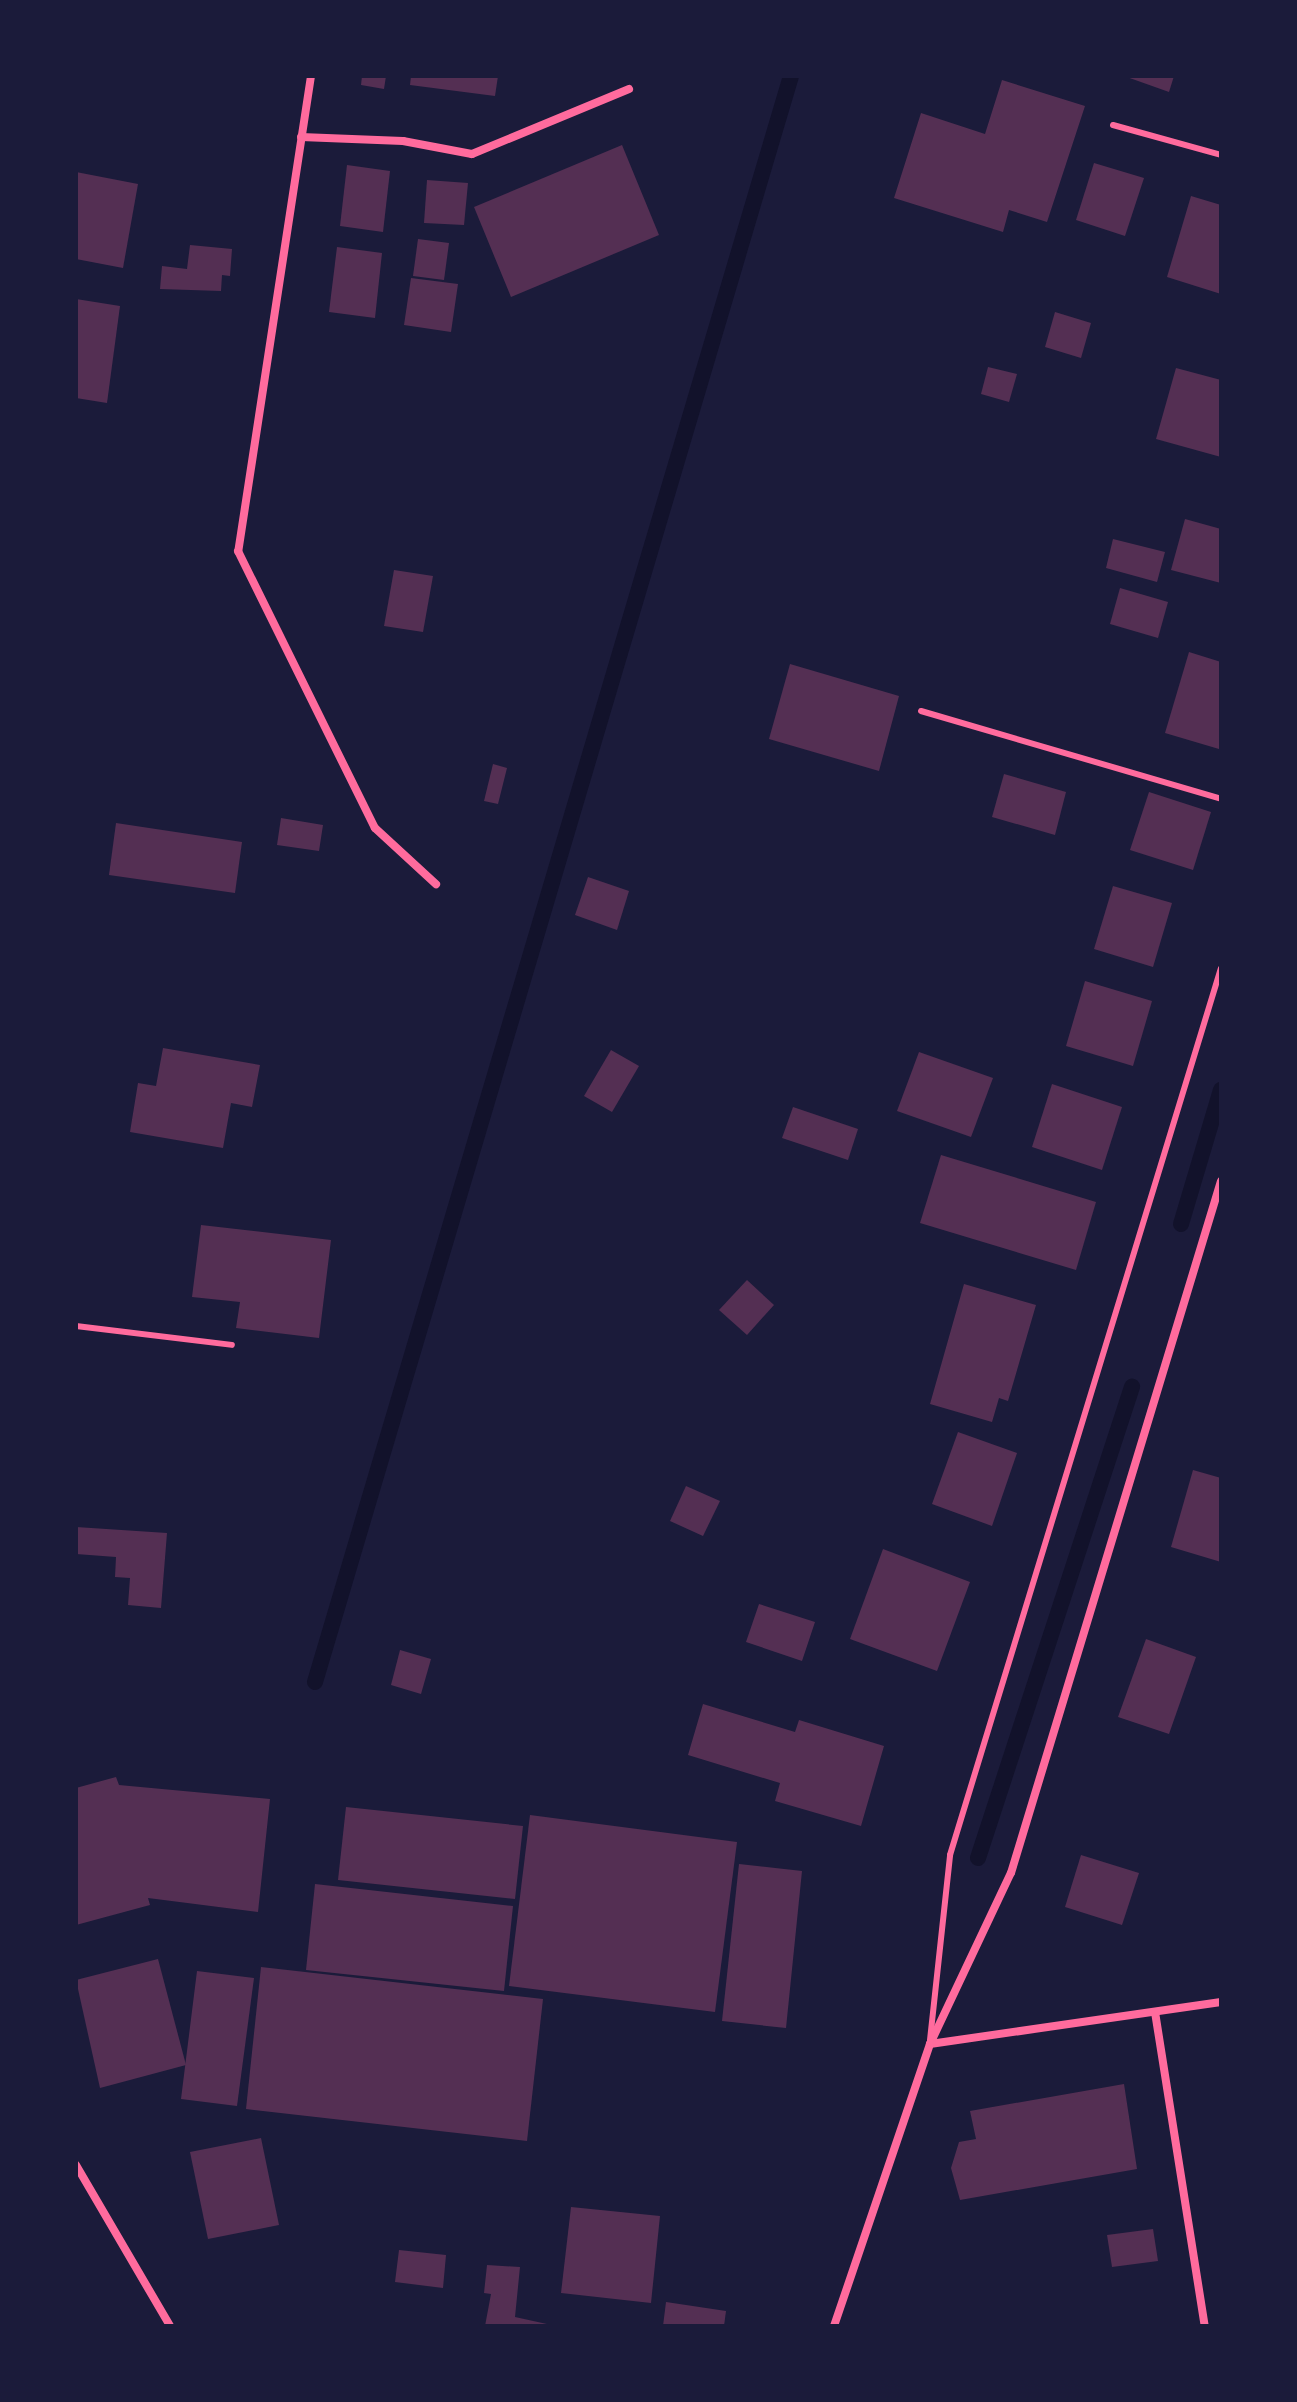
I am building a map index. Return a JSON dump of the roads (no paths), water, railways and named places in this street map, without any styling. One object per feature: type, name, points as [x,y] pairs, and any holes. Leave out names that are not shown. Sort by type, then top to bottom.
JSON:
[{"type":"street","points":[[311,76],[238,551],[375,828],[436,884]]},
{"type":"street","points":[[301,137],[403,141],[472,154],[629,89]]},
{"type":"street","points":[[834,2326],[930,2044],[1011,1873],[1221,1181]]},
{"type":"street","points":[[930,2044],[1221,2002]]},
{"type":"street","points":[[1155,2012],[1205,2326]]},
{"type":"street","points":[[76,2165],[170,2326]]},
{"type":"lane","points":[[1113,125],[1221,155]]},
{"type":"lane","points":[[921,711],[1221,799]]},
{"type":"lane","points":[[930,2044],[950,1855],[1221,968]]},
{"type":"lane","points":[[76,1326],[232,1345]]},
{"type":"waterway","points":[[315,1682],[791,76]]},
{"type":"waterway","points":[[1181,1224],[1221,1090]]},
{"type":"waterway","points":[[978,1858],[1132,1386]]}]
